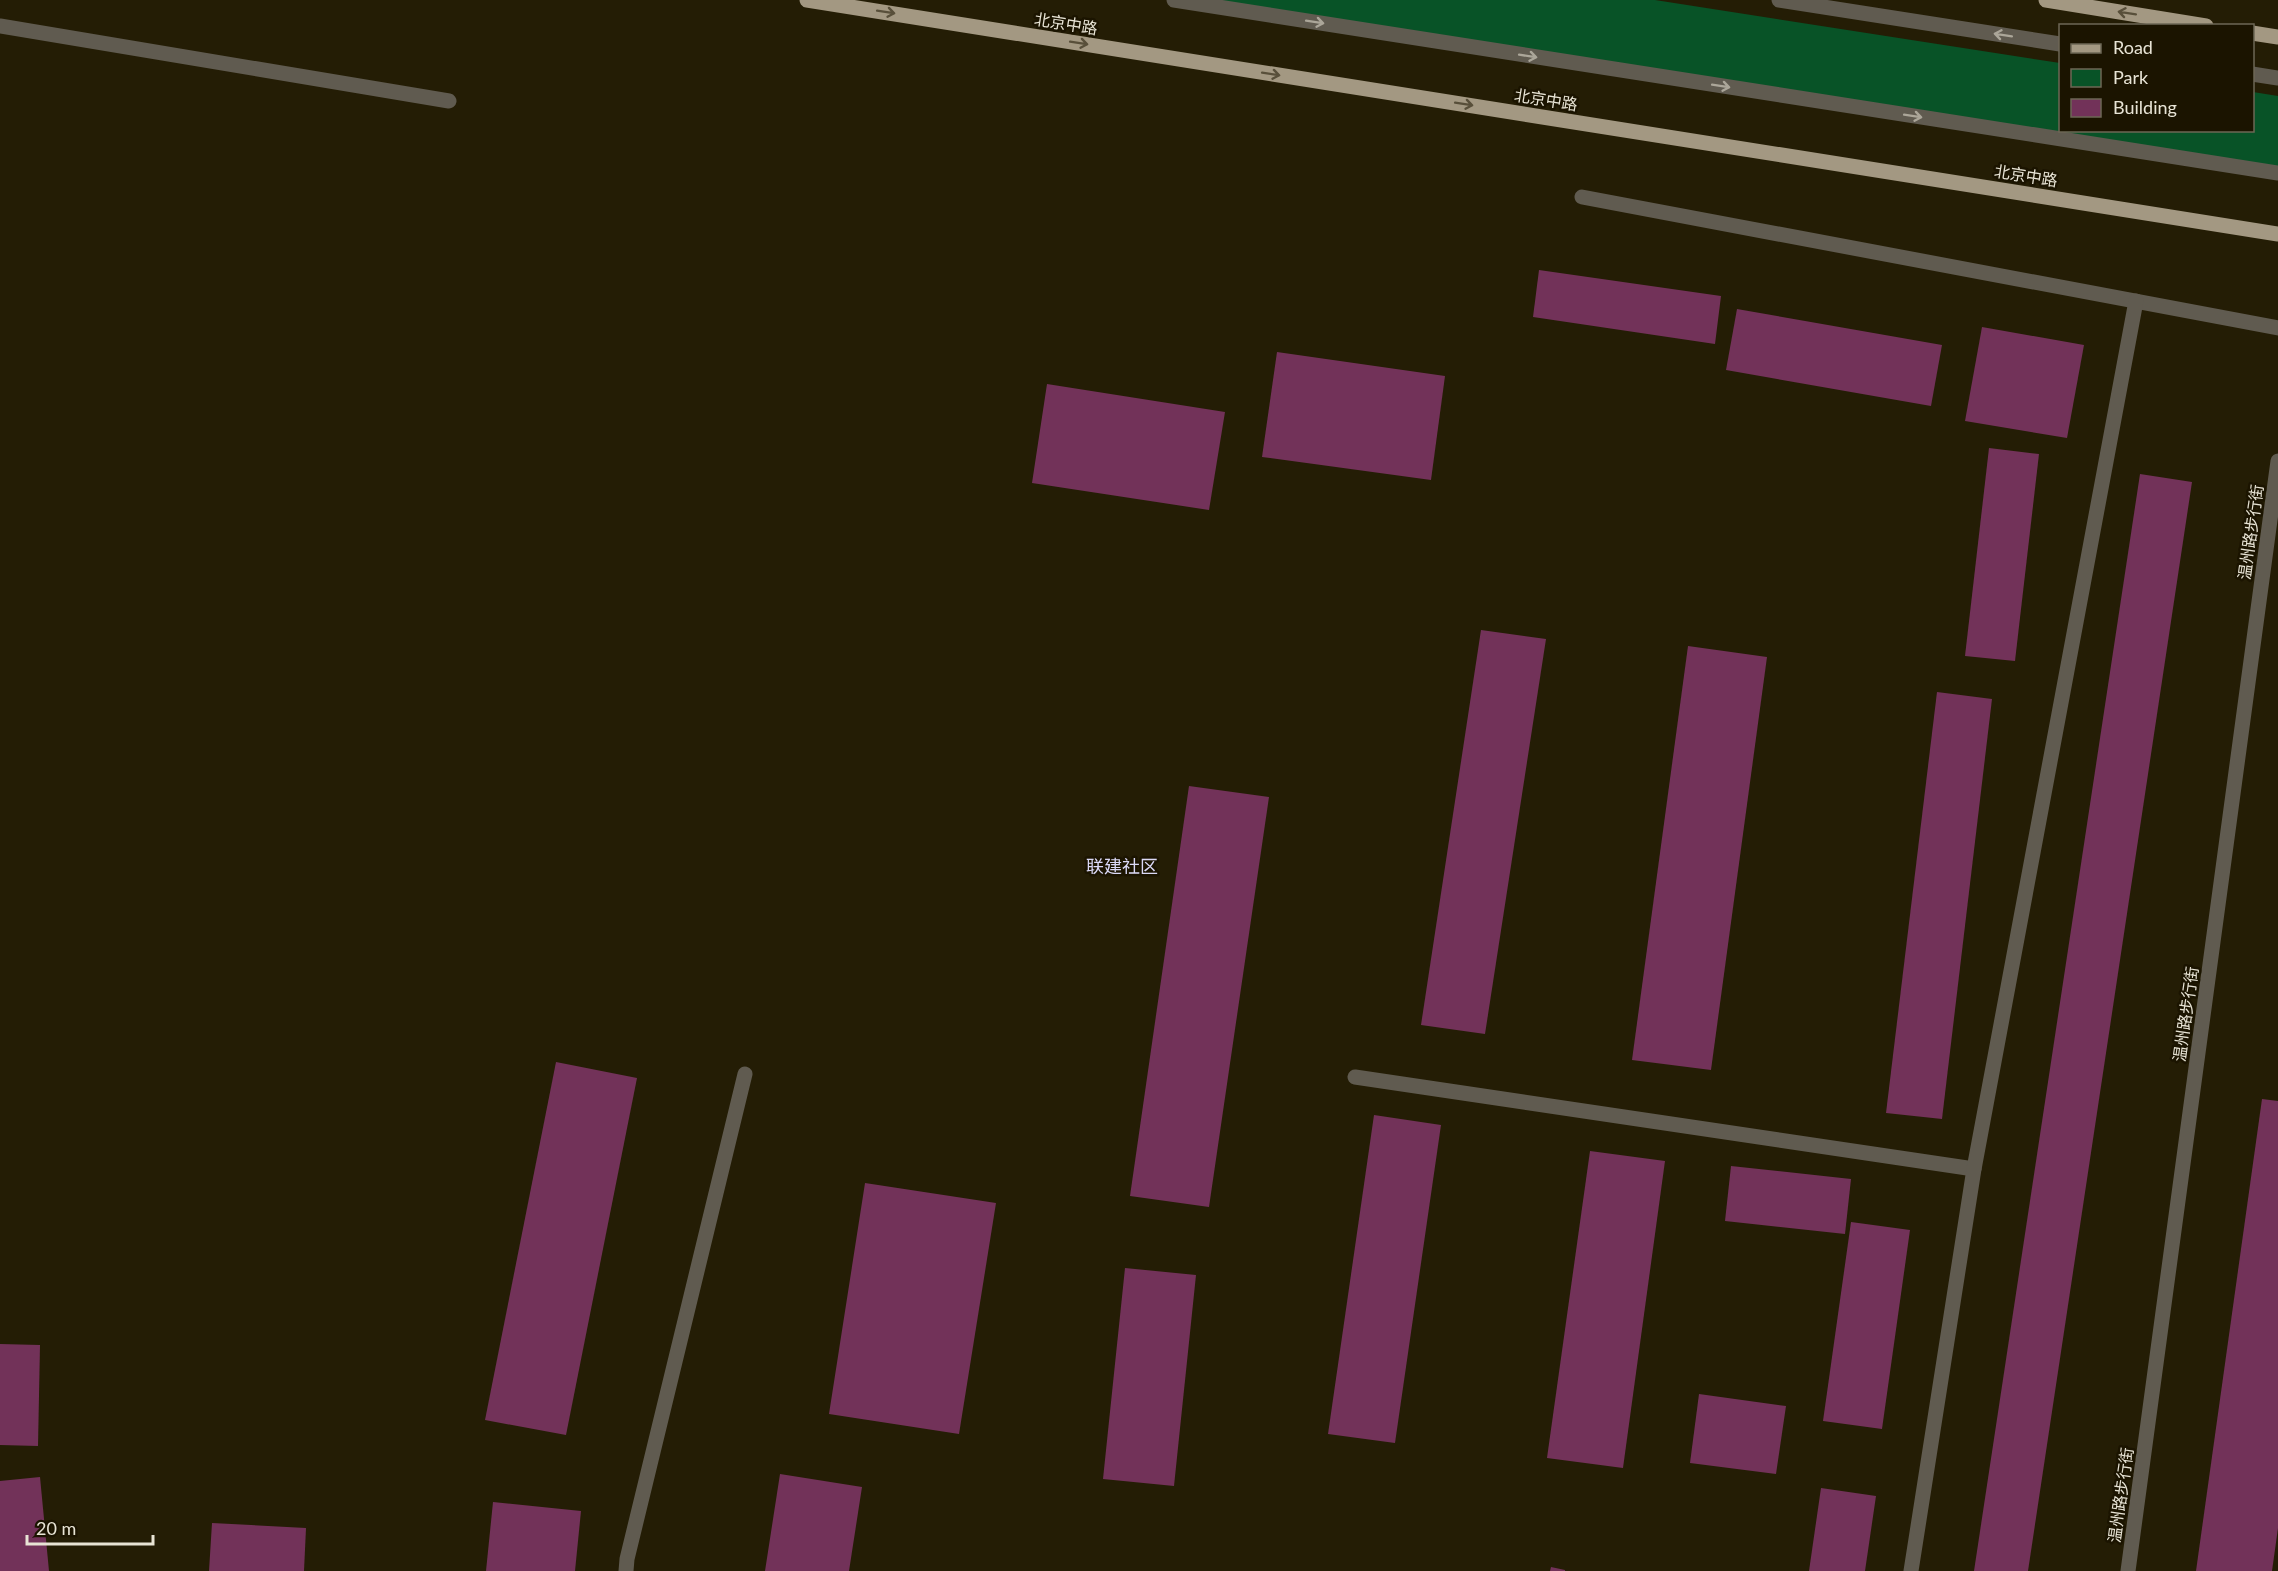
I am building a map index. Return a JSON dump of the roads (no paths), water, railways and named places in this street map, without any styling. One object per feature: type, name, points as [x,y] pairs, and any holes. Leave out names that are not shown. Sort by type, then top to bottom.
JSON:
[{"type":"main road","name":"北京中路","points":[[807,0],[2278,234]]},
{"type":"main road","points":[[2046,0],[2194,24]]},
{"type":"main road","points":[[2254,33],[2278,37]]},
{"type":"street","points":[[1174,0],[2278,173]]},
{"type":"street","points":[[1779,0],[2059,44]]},
{"type":"street","points":[[0,26],[449,101]]},
{"type":"street","points":[[2254,74],[2278,78]]},
{"type":"street","points":[[1582,197],[2278,328]]},
{"type":"street","points":[[1911,1571],[1974,1169],[2136,301]]},
{"type":"street","name":"温州路步行街","points":[[2128,1571],[2278,461]]},
{"type":"street","points":[[626,1571],[627,1559],[745,1074]]},
{"type":"street","points":[[1355,1077],[1974,1169]]},
{"type":"district","name":"联建社区","points":[[1122,866]]}]
